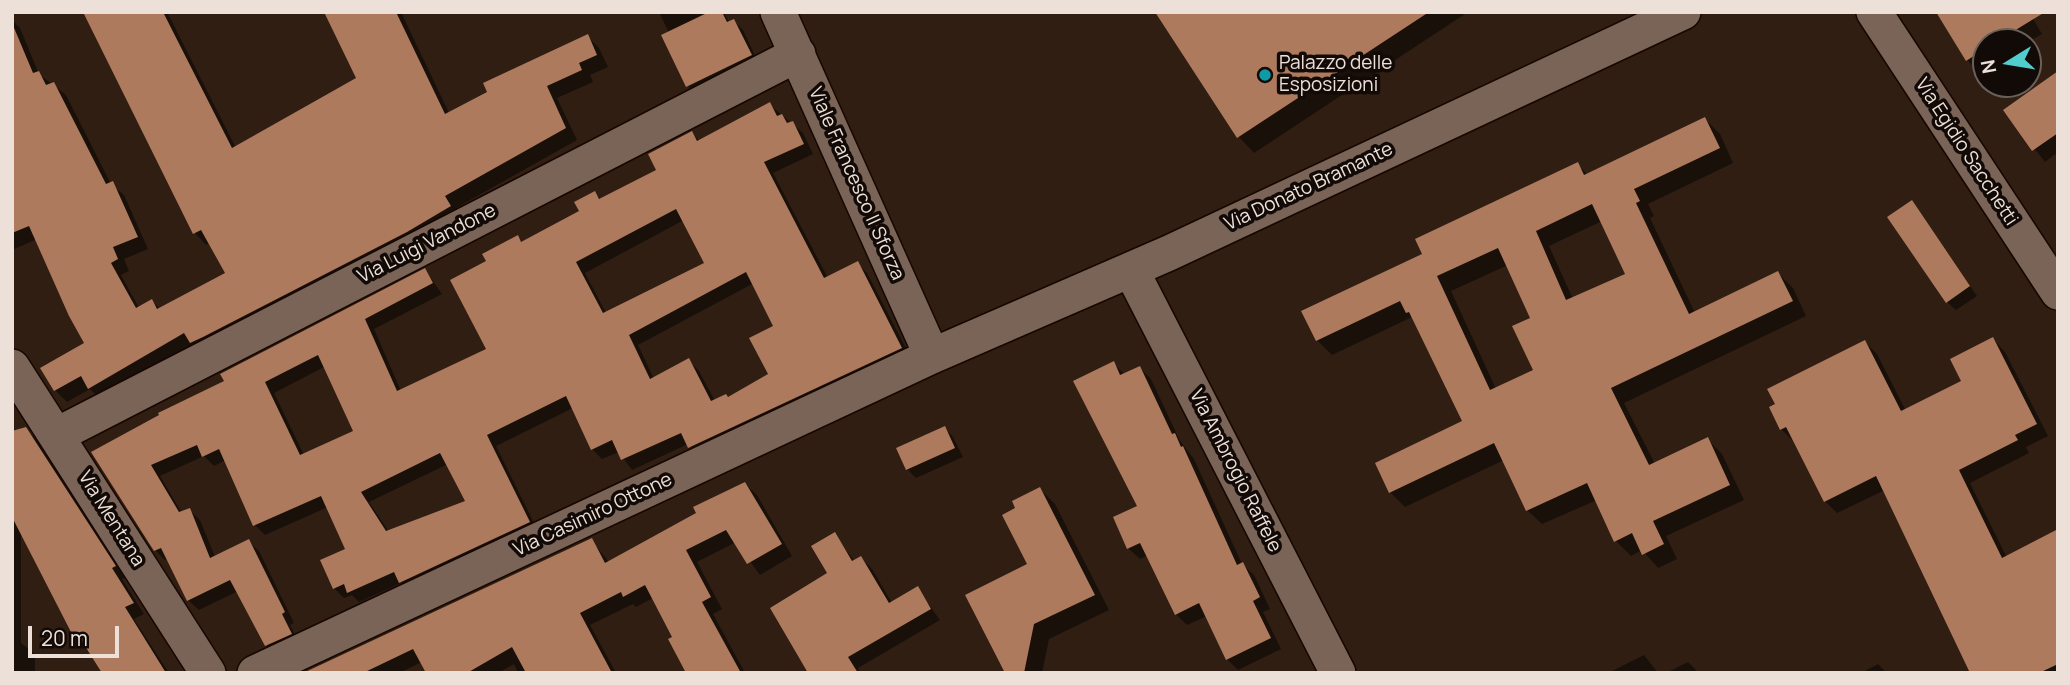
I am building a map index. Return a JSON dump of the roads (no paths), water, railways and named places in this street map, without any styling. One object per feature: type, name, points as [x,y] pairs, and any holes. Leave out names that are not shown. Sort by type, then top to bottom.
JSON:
[{"type":"street","name":"Viale Francesco II Sforza","points":[[778,12],[932,356]]},
{"type":"street","name":"Via Donato Bramante","points":[[932,356],[1131,270],[1683,12]]},
{"type":"street","name":"Via Egidio Sacchetti","points":[[1874,12],[2058,292]]},
{"type":"street","name":"Via Luigi Vandone","points":[[57,435],[798,54]]},
{"type":"street","name":"Via Ambrogio Raffele","points":[[1131,270],[1338,673]]},
{"type":"street","name":"Via Casimiro Ottone","points":[[255,673],[932,356]]},
{"type":"street","name":"Via Mentana","points":[[12,367],[208,673]]},
{"type":"place","name":"Palazzo delle Esposizioni","points":[[1265,75]]}]
